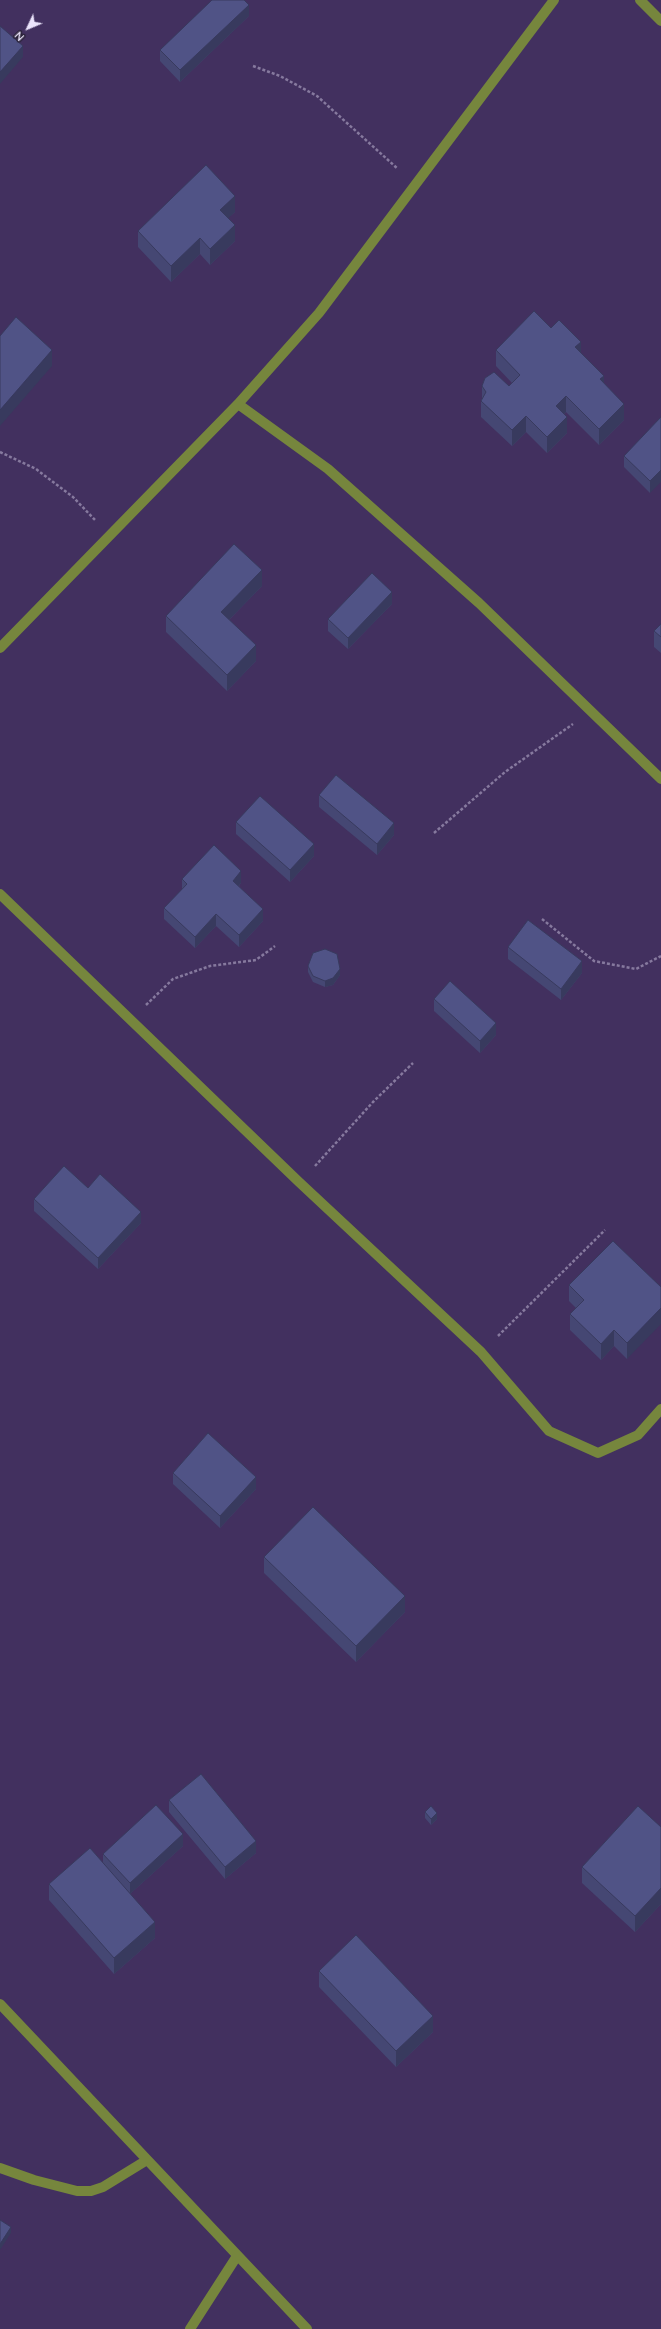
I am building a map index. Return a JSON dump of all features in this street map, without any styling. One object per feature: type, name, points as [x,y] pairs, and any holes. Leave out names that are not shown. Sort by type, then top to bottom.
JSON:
[{"type":"street","points":[[0,648],[238,404],[320,313],[554,0]]},
{"type":"street","points":[[640,0],[661,21]]},
{"type":"street","points":[[238,404],[328,469],[479,603],[589,712],[661,779]]},
{"type":"street","points":[[0,894],[300,1182],[482,1352],[548,1432],[598,1453],[638,1435],[661,1409]]},
{"type":"street","points":[[0,2004],[307,2329]]},
{"type":"street","points":[[0,2168],[34,2180],[77,2191],[91,2191],[103,2187],[147,2160]]},
{"type":"street","points":[[190,2329],[237,2256]]},
{"type":"path","points":[[252,66],[280,76],[317,96],[416,186]]},
{"type":"path","points":[[0,452],[36,469],[67,493],[110,536]]},
{"type":"path","points":[[434,834],[505,772],[589,712]]},
{"type":"path","points":[[542,919],[594,961],[636,969],[661,956]]},
{"type":"path","points":[[131,1019],[173,978],[210,966],[256,960],[275,946]]},
{"type":"path","points":[[300,1182],[373,1102],[413,1062]]},
{"type":"path","points":[[482,1352],[605,1230]]},
{"type":"building","points":[[212,0],[244,0],[249,5],[180,70],[160,50]]},
{"type":"building","points":[[0,26],[23,46],[0,72]]},
{"type":"building","points":[[206,165],[235,196],[220,210],[235,225],[210,249],[200,238],[171,266],[138,231]]},
{"type":"building","points":[[534,311],[551,328],[559,320],[581,342],[575,347],[604,376],[600,379],[624,404],[599,429],[566,396],[556,406],[567,417],[547,437],[526,416],[512,430],[481,401],[486,392],[482,386],[485,378],[494,372],[509,386],[520,375],[496,350]]},
{"type":"building","points":[[16,317],[52,350],[0,410],[0,336]]},
{"type":"building","points":[[661,417],[661,470],[650,481],[624,456]]},
{"type":"building","points":[[234,544],[262,570],[221,612],[256,645],[227,675],[166,616]]},
{"type":"building","points":[[372,573],[392,592],[348,638],[328,619]]},
{"type":"building","points":[[661,624],[661,637],[654,631]]},
{"type":"building","points":[[336,775],[394,823],[377,844],[319,795]]},
{"type":"building","points":[[260,796],[314,844],[290,870],[236,822]]},
{"type":"building","points":[[214,845],[241,871],[233,881],[263,909],[239,935],[216,914],[195,937],[164,908],[187,884],[182,879]]},
{"type":"building","points":[[528,920],[582,961],[561,989],[508,947]]},
{"type":"building","points":[[325,949],[337,954],[340,969],[333,978],[325,981],[313,976],[308,966],[313,953]]},
{"type":"building","points":[[450,981],[496,1023],[480,1041],[434,999]]},
{"type":"building","points":[[64,1166],[88,1188],[100,1174],[141,1212],[98,1258],[34,1199]]},
{"type":"building","points":[[613,1241],[661,1287],[661,1308],[627,1343],[614,1330],[601,1344],[570,1314],[584,1300],[569,1285]]},
{"type":"building","points":[[208,1433],[256,1477],[220,1516],[173,1473]]},
{"type":"building","points":[[313,1507],[405,1596],[356,1646],[264,1557]]},
{"type":"building","points":[[201,1774],[256,1841],[225,1867],[169,1800]]},
{"type":"building","points":[[156,1805],[183,1834],[130,1883],[103,1854]]},
{"type":"building","points":[[431,1806],[437,1813],[431,1819],[425,1812]]},
{"type":"building","points":[[638,1806],[661,1827],[661,1888],[635,1916],[582,1867]]},
{"type":"building","points":[[90,1848],[155,1922],[114,1958],[49,1884]]},
{"type":"building","points":[[356,1935],[433,2016],[396,2051],[319,1971]]},
{"type":"building","points":[[0,2220],[11,2227],[0,2244]]}]
